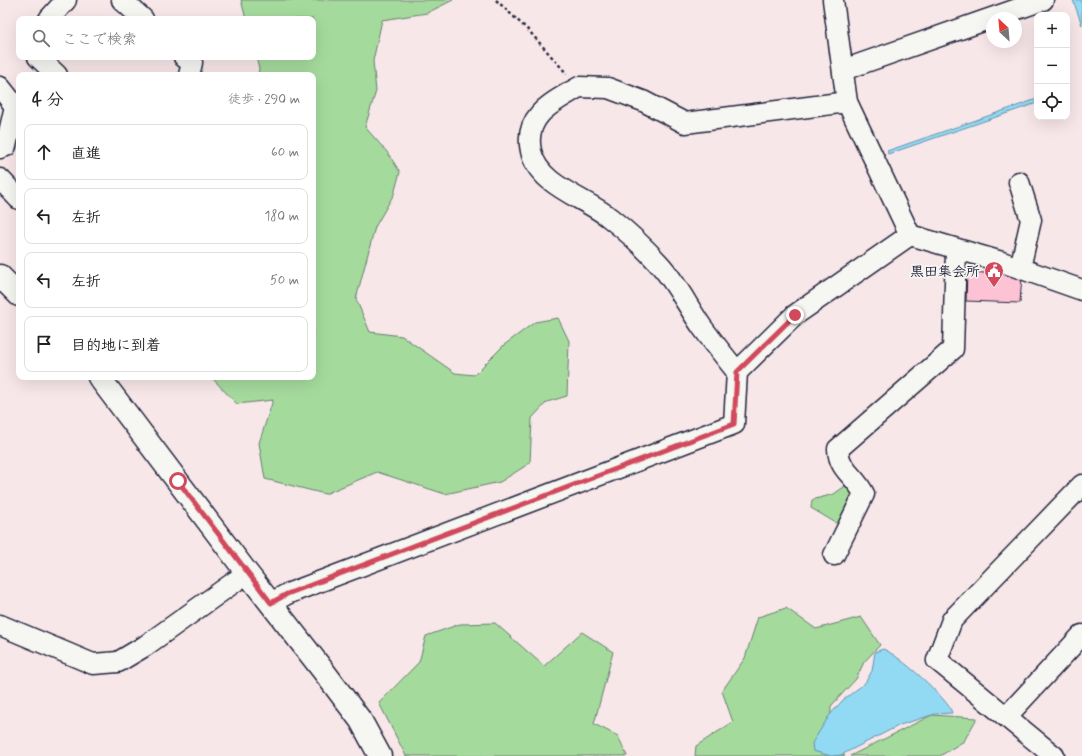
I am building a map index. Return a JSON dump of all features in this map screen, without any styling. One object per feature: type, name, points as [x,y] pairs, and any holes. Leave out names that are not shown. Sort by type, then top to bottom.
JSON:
[{"type":"street","points":[[52,16],[66,0]]},
{"type":"street","points":[[122,0],[140,16]]},
{"type":"street","points":[[833,0],[847,102],[910,235],[1020,268],[1082,290]]},
{"type":"street","points":[[843,70],[1043,0]]},
{"type":"street","points":[[41,60],[54,72]]},
{"type":"street","points":[[187,60],[192,64],[190,72]]},
{"type":"street","points":[[0,86],[15,106],[6,146],[0,148]]},
{"type":"street","points":[[271,603],[287,594],[734,424],[737,372],[702,327],[662,266],[597,207],[557,187],[533,159],[530,143],[532,126],[534,121],[546,107],[579,88],[608,88],[643,101],[685,123],[847,102]]},
{"type":"street","points":[[0,179],[16,196]]},
{"type":"street","points":[[1019,182],[1031,220],[1020,268]]},
{"type":"street","points":[[737,372],[795,315],[910,235]]},
{"type":"street","points":[[834,555],[864,494],[859,484],[838,461],[838,449],[953,349],[956,250]]},
{"type":"street","points":[[0,276],[16,292]]},
{"type":"street","points":[[101,380],[361,721],[380,756]]},
{"type":"street","points":[[1054,756],[937,660],[952,620],[1082,485]]},
{"type":"street","points":[[0,625],[93,664],[118,662],[145,646],[247,573]]},
{"type":"street","points":[[1007,716],[1082,635]]},
{"type":"path","points":[[496,0],[529,30],[579,88]]},
{"type":"green space","points":[[241,0],[453,0],[427,13],[382,20],[373,61],[376,91],[365,127],[387,152],[400,172],[394,194],[375,227],[356,299],[370,332],[402,336],[455,373],[474,375],[504,345],[535,322],[558,318],[569,341],[567,396],[547,402],[532,418],[530,463],[500,482],[445,494],[377,472],[325,494],[265,479],[259,443],[273,400],[237,404],[214,380],[316,380],[316,72],[258,72],[257,60],[316,60],[316,16],[245,16]]},
{"type":"green space","points":[[848,484],[852,490],[853,501],[841,526],[811,508],[812,500],[834,494]]},
{"type":"green space","points":[[786,608],[816,629],[861,617],[880,645],[864,662],[856,679],[831,706],[830,740],[845,756],[695,756],[696,746],[733,722],[722,691],[745,658],[758,617]]},
{"type":"green space","points":[[495,623],[544,666],[582,632],[613,652],[594,724],[618,736],[627,756],[406,756],[379,703],[419,662],[426,636],[460,624]]},
{"type":"green space","points":[[932,715],[977,718],[964,741],[940,756],[850,756]]},
{"type":"water","points":[[1073,0],[1082,0],[1082,25]]},
{"type":"water","points":[[1034,100],[1034,104],[888,154],[887,151]]},
{"type":"water","points":[[883,649],[899,659],[933,688],[949,707],[952,713],[935,714],[900,725],[841,755],[831,756],[813,751],[812,743],[829,716],[843,700],[865,683],[872,671],[875,652]]},
{"type":"building","name":"黒田集会所","points":[[967,272],[1022,275],[1020,303],[966,301]]},
{"type":"place","name":"黒田集会所","points":[[994,288]]},
{"type":"route","points":[[178,481],[271,603],[287,594],[734,424],[737,372],[795,315]]}]
